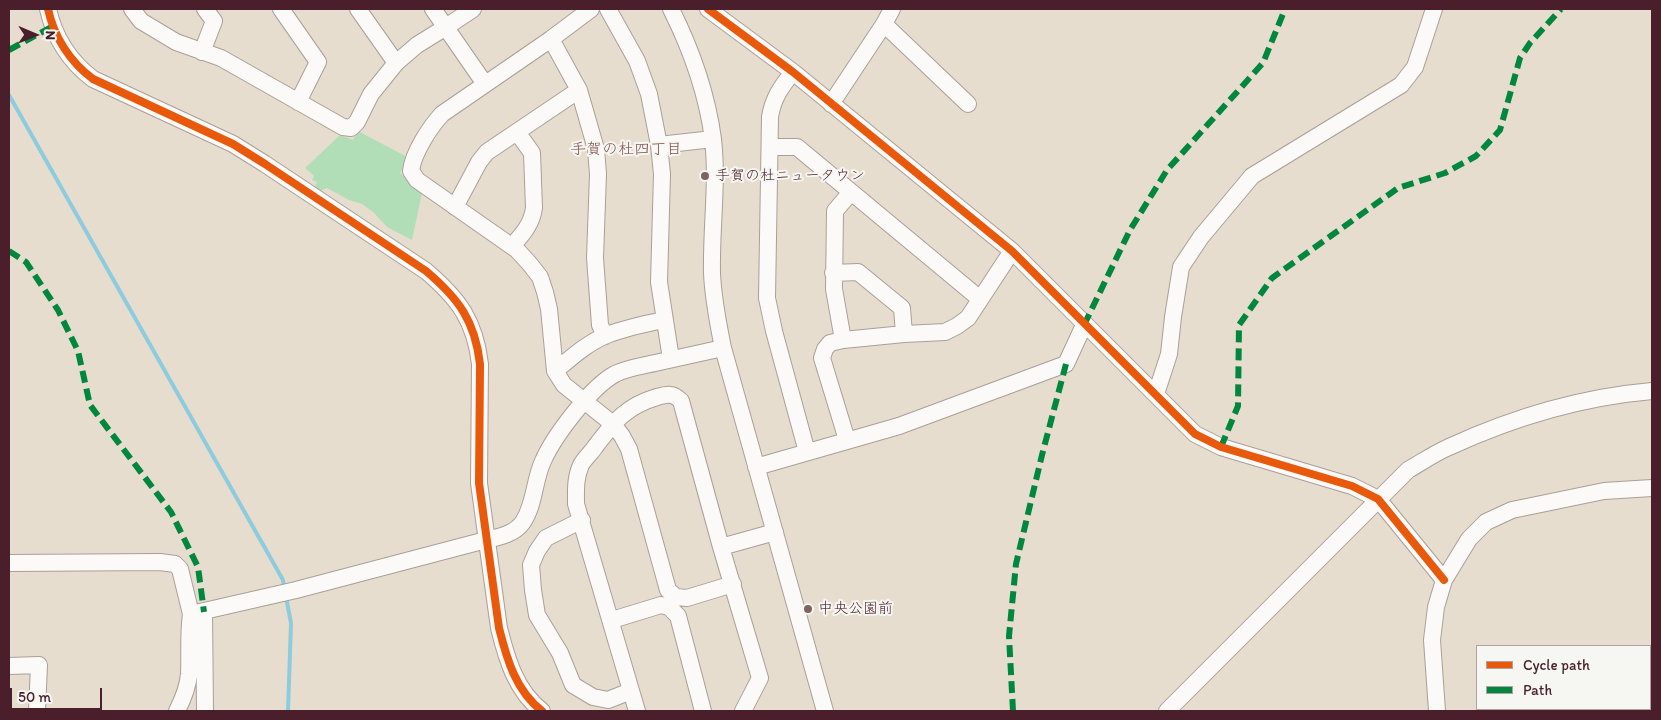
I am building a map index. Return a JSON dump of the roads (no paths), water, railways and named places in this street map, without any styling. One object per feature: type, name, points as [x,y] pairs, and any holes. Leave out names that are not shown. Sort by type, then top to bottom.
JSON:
[{"type":"street","points":[[48,9],[53,26],[66,52],[93,79],[233,144],[426,271],[454,297],[470,323],[480,364],[479,483],[499,628],[504,649],[518,684],[534,705],[542,711]]},
{"type":"street","points":[[132,9],[141,21],[176,42],[221,58],[343,127],[351,128],[357,122],[371,94],[396,63],[417,45],[473,9]]},
{"type":"street","points":[[202,52],[214,21],[205,9]]},
{"type":"street","points":[[282,9],[318,62],[298,102]]},
{"type":"street","points":[[358,9],[396,63]]},
{"type":"street","points":[[433,9],[485,84]]},
{"type":"street","points":[[591,9],[442,114],[433,123],[412,163],[411,170],[417,180],[512,246],[540,277],[549,309],[555,371],[564,384],[613,424],[629,449],[668,590],[676,597],[687,598],[733,584]]},
{"type":"street","points":[[608,9],[637,61],[649,94],[659,145],[662,174],[659,282],[671,359]]},
{"type":"street","points":[[671,9],[681,28],[697,71],[713,139],[715,179],[712,273],[714,304],[722,348],[825,711]]},
{"type":"street","points":[[831,104],[892,9]]},
{"type":"street","points":[[1156,394],[1169,354],[1172,317],[1181,267],[1201,237],[1252,176],[1401,85],[1415,67],[1434,9]]},
{"type":"street","points":[[712,10],[793,72],[1012,251],[1195,434],[1221,447],[1352,486],[1378,498],[1444,580]]},
{"type":"street","points":[[884,24],[968,104]]},
{"type":"street","points":[[551,39],[579,90],[596,150],[598,174],[595,258],[600,326],[605,336]]},
{"type":"street","points":[[793,72],[778,90],[772,104],[770,117],[767,298],[774,331],[808,452]]},
{"type":"street","points":[[455,207],[479,162],[488,152],[579,90]]},
{"type":"street","points":[[512,246],[525,230],[534,208],[532,153],[517,132]]},
{"type":"street","points":[[659,145],[713,139]]},
{"type":"street","points":[[770,147],[796,147],[980,299]]},
{"type":"street","points":[[843,340],[836,305],[833,273],[835,212],[851,192]]},
{"type":"street","points":[[847,440],[822,358],[824,349],[830,343],[843,340],[945,332],[957,326],[968,318],[1012,251]]},
{"type":"street","points":[[833,273],[858,272],[902,308],[904,334]]},
{"type":"street","points":[[555,371],[581,350],[605,336],[633,326],[664,320]]},
{"type":"street","points":[[756,467],[899,426],[1066,364],[1084,325]]},
{"type":"street","points":[[197,613],[296,590],[516,531],[523,523],[530,507],[543,461],[554,440],[585,400],[600,385],[615,374],[636,367],[722,348]]},
{"type":"street","points":[[1167,711],[1408,470],[1447,447],[1494,428],[1589,400],[1652,391]]},
{"type":"street","points":[[637,711],[612,620],[576,504],[576,484],[581,465],[613,424],[627,410],[643,401],[669,394],[676,396],[682,401],[721,547],[760,678],[744,711]]},
{"type":"street","points":[[1437,711],[1432,640],[1436,607],[1444,580],[1469,539],[1486,522],[1512,510],[1604,491],[1652,488]]},
{"type":"street","points":[[582,520],[546,538],[537,551],[531,565],[537,615],[560,653],[573,684],[593,697],[608,700],[631,691]]},
{"type":"street","points":[[721,547],[774,532]]},
{"type":"street","points":[[9,563],[160,562],[175,564],[180,569],[197,613],[205,711]]},
{"type":"street","points":[[612,620],[661,604],[670,608],[678,616],[703,711]]},
{"type":"street","points":[[177,711],[187,686],[189,674],[188,653],[197,613]]},
{"type":"street","points":[[9,666],[39,665],[37,711]]},
{"type":"waterway","points":[[9,95],[283,580],[284,588]]},
{"type":"waterway","points":[[286,597],[291,623],[288,711]]},
{"type":"place","name":"手賀の杜ニュータウン","points":[[705,176]]},
{"type":"place","name":"中央公園前","points":[[808,609]]},
{"type":"district","name":"手賀の杜四丁目","points":[[626,150]]}]
